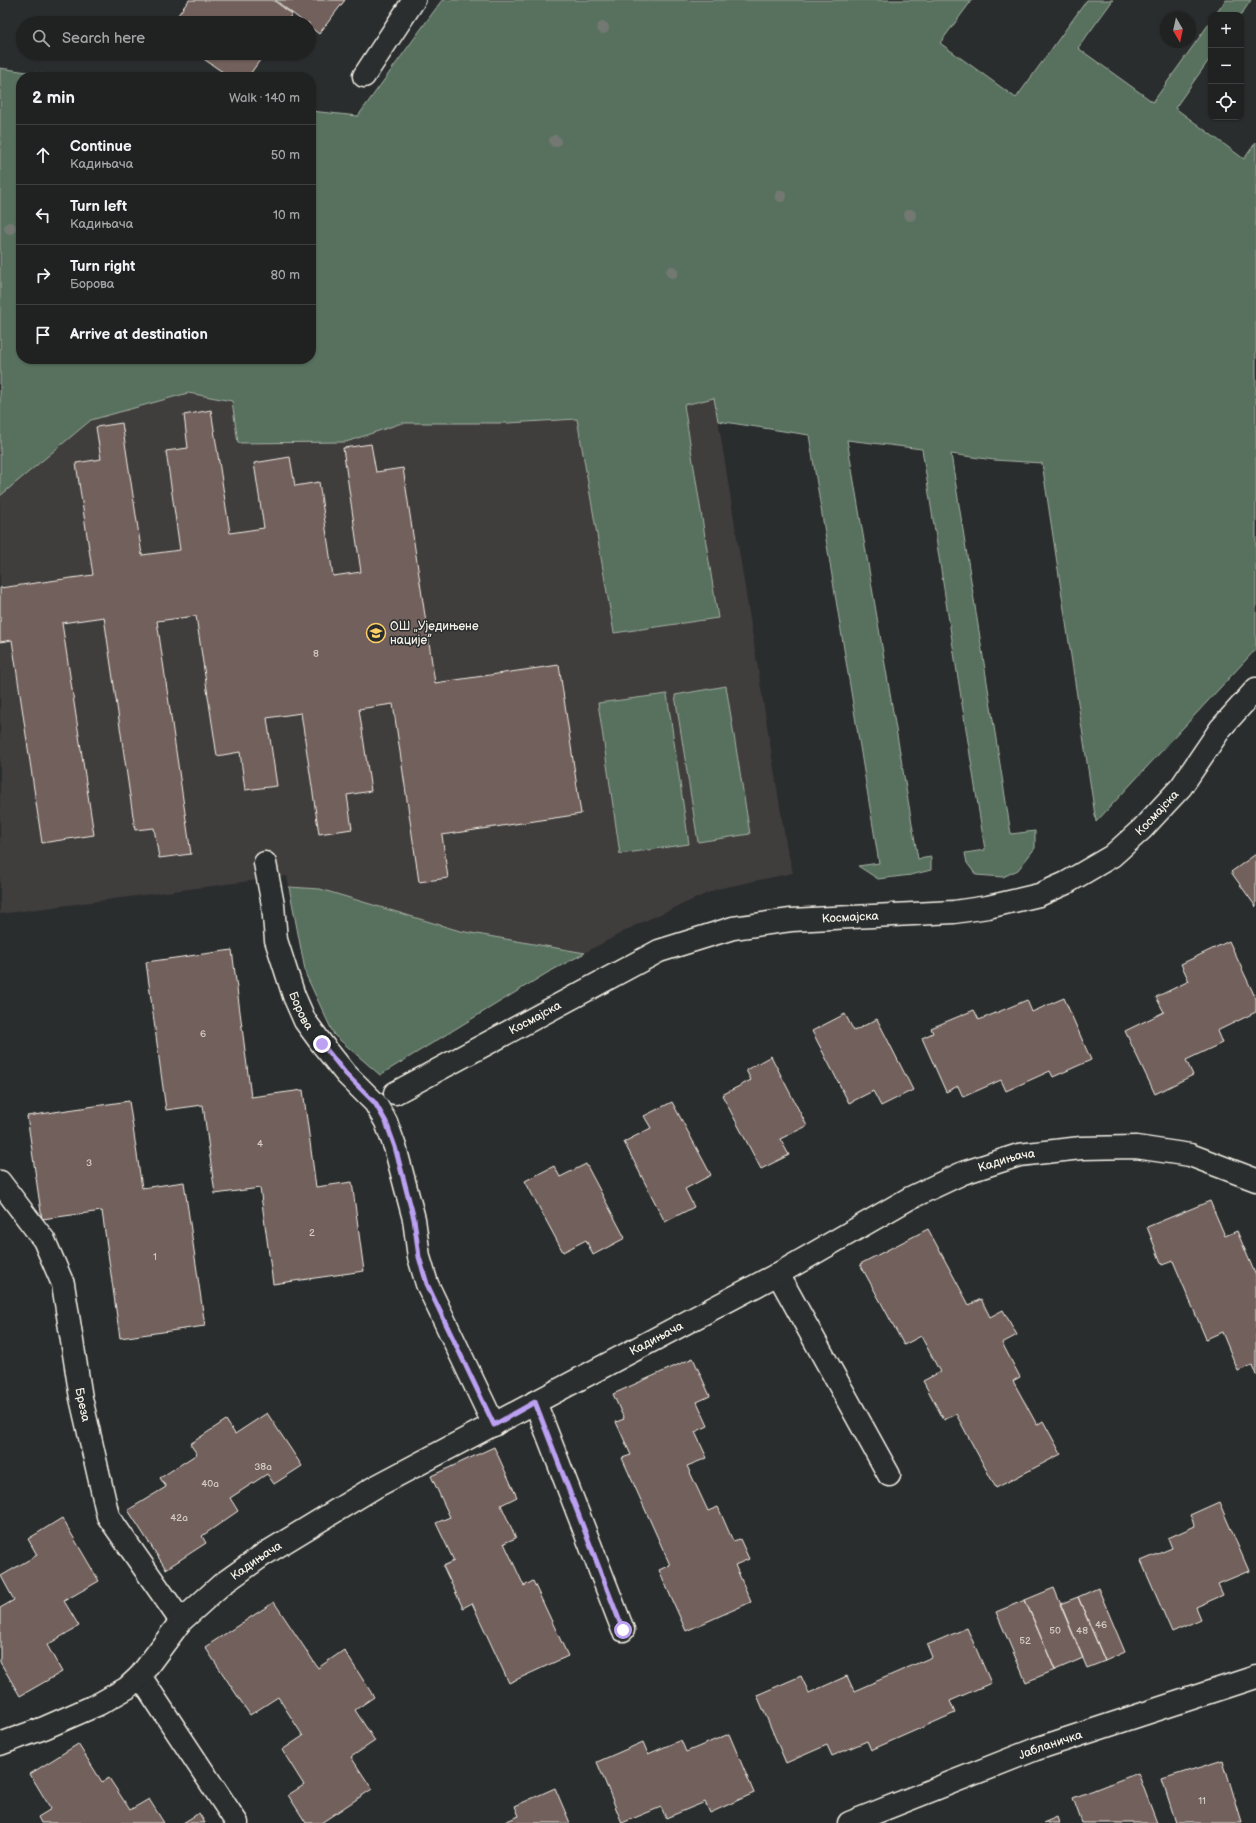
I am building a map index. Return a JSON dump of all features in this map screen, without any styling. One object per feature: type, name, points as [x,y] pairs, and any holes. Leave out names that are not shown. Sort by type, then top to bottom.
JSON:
[{"type":"street","points":[[364,76],[414,0]]},
{"type":"street","name":"Космајска","points":[[395,1093],[659,951],[733,928],[791,920],[954,912],[988,907],[1039,895],[1066,883],[1112,856],[1142,829],[1181,787],[1221,728],[1256,689]]},
{"type":"street","name":"Борова","points":[[264,863],[273,905],[276,940],[294,996],[305,1021],[346,1074],[375,1103],[386,1122],[395,1147],[414,1219],[419,1257],[427,1284],[494,1425]]},
{"type":"street","name":"Кадињача","points":[[0,1744],[44,1728],[98,1704],[127,1688],[140,1676],[181,1621],[221,1585],[263,1555],[375,1487],[778,1274],[910,1198],[964,1173],[1019,1156],[1081,1148],[1136,1147],[1190,1155],[1256,1180]]},
{"type":"street","name":"Бреза","points":[[0,1182],[44,1240],[63,1284],[81,1398],[108,1516],[181,1621]]},
{"type":"street","points":[[778,1274],[889,1475]]},
{"type":"street","points":[[535,1402],[623,1630]]},
{"type":"street","points":[[140,1676],[237,1823]]},
{"type":"street","name":"Јабланичка","points":[[849,1823],[1036,1749],[1256,1677]]},
{"type":"shaded area","name":"ОШ „Уједињене нације”","points":[[316,360],[709,363],[786,844],[793,873],[717,889],[638,924],[547,973],[380,1075],[334,1035],[306,975],[287,876],[0,914],[0,386],[122,364],[316,364]]},
{"type":"green space","points":[[442,0],[972,0],[940,43],[1016,98],[1087,0],[1113,0],[1078,48],[1153,102],[1192,48],[1196,48],[1196,42],[1208,25],[1208,61],[1175,108],[1244,159],[1256,142],[1256,649],[1096,822],[1042,463],[994,460],[951,454],[1011,834],[1035,831],[1035,848],[1018,870],[1003,877],[976,875],[967,863],[965,853],[985,850],[922,449],[847,440],[918,859],[931,857],[931,870],[911,875],[878,879],[858,866],[879,863],[809,435],[718,421],[714,398],[684,405],[718,618],[614,633],[577,419],[509,423],[402,423],[346,442],[238,443],[232,401],[188,393],[91,420],[0,496],[0,68],[27,72],[16,72],[16,364],[316,364],[316,112],[358,116]]},
{"type":"green space","points":[[1226,0],[1251,0],[1243,12],[1217,12]]},
{"type":"green space","points":[[726,686],[750,834],[698,842],[675,695]]},
{"type":"green space","points":[[667,694],[689,844],[620,854],[598,703]]},
{"type":"green space","points":[[289,887],[320,889],[460,931],[585,953],[547,973],[380,1075],[334,1035],[306,975]]},
{"type":"building","points":[[189,0],[273,0],[292,14],[291,16],[177,16]]},
{"type":"building","points":[[275,0],[345,0],[319,34],[316,32],[316,16],[296,16]]},
{"type":"building","points":[[205,60],[260,60],[252,72],[223,72]]},
{"type":"building","points":[[211,410],[230,533],[264,528],[254,463],[290,457],[295,486],[319,482],[333,576],[361,572],[343,448],[371,444],[376,472],[403,468],[435,683],[559,665],[581,814],[442,835],[448,878],[419,882],[393,704],[359,709],[371,791],[347,795],[352,829],[319,834],[301,713],[267,718],[277,786],[245,790],[240,752],[217,756],[196,616],[157,621],[191,854],[159,858],[154,828],[135,830],[104,617],[62,623],[94,835],[42,843],[12,640],[0,642],[0,588],[93,575],[76,463],[101,459],[96,427],[122,423],[142,555],[180,550],[166,451],[188,448],[184,415]]},
{"type":"building","points":[[1256,854],[1256,907],[1231,872]]},
{"type":"building","points":[[1229,941],[1256,999],[1256,1012],[1217,1031],[1222,1043],[1186,1060],[1193,1075],[1155,1094],[1125,1031],[1164,1012],[1156,997],[1189,981],[1181,964]]},
{"type":"building","points":[[232,950],[251,1097],[303,1090],[316,1187],[352,1182],[364,1271],[273,1284],[260,1188],[215,1194],[203,1105],[166,1110],[146,962]]},
{"type":"building","points":[[1064,998],[1091,1060],[1053,1077],[1050,1071],[1006,1091],[1001,1080],[963,1097],[958,1086],[946,1092],[922,1038],[933,1033],[931,1028],[974,1010],[979,1020],[1027,1000],[1032,1012]]},
{"type":"building","points":[[845,1014],[854,1031],[877,1019],[913,1090],[881,1106],[873,1091],[849,1103],[812,1031]]},
{"type":"building","points":[[771,1056],[807,1126],[780,1139],[789,1155],[761,1169],[722,1095],[751,1080],[746,1070]]},
{"type":"building","points":[[129,1101],[142,1188],[184,1182],[205,1326],[120,1338],[102,1211],[42,1219],[27,1116]]},
{"type":"building","points":[[672,1102],[711,1175],[685,1189],[694,1207],[665,1222],[624,1142],[651,1128],[644,1116]]},
{"type":"building","points":[[586,1164],[625,1238],[593,1255],[586,1240],[563,1252],[525,1181],[554,1166],[560,1177]]},
{"type":"building","points":[[1210,1201],[1225,1236],[1237,1231],[1256,1276],[1256,1375],[1252,1365],[1238,1371],[1222,1332],[1206,1339],[1173,1261],[1162,1265],[1147,1227]]},
{"type":"building","points":[[928,1229],[969,1305],[981,1299],[990,1317],[1003,1310],[1017,1335],[1002,1343],[1020,1377],[1013,1381],[1037,1425],[1043,1421],[1061,1454],[996,1488],[956,1414],[944,1420],[923,1381],[940,1372],[921,1336],[904,1345],[860,1264]]},
{"type":"building","points":[[693,1358],[710,1396],[697,1402],[708,1426],[695,1432],[707,1458],[687,1466],[708,1511],[718,1507],[733,1541],[740,1539],[749,1559],[735,1565],[751,1602],[686,1631],[659,1570],[670,1565],[622,1458],[631,1455],[616,1422],[624,1419],[613,1394]]},
{"type":"building","points":[[267,1413],[302,1466],[274,1484],[267,1474],[230,1498],[238,1511],[202,1536],[206,1543],[166,1569],[128,1510],[166,1487],[160,1478],[197,1454],[190,1444],[226,1420],[235,1434]]},
{"type":"building","points":[[494,1447],[517,1497],[501,1505],[516,1538],[504,1543],[524,1586],[533,1581],[568,1656],[509,1683],[472,1603],[463,1608],[443,1566],[454,1561],[436,1523],[450,1517],[431,1476]]},
{"type":"building","points":[[1219,1502],[1249,1571],[1218,1584],[1223,1595],[1196,1607],[1201,1619],[1172,1632],[1141,1561],[1172,1548],[1168,1538],[1195,1526],[1190,1515]]},
{"type":"building","points":[[62,1518],[99,1581],[64,1601],[79,1626],[47,1645],[62,1672],[20,1696],[0,1662],[0,1608],[14,1600],[1,1576],[37,1555],[28,1539]]},
{"type":"building","points":[[1054,1588],[1083,1658],[1055,1670],[1025,1600]]},
{"type":"building","points":[[1098,1588],[1125,1652],[1105,1661],[1078,1597]]},
{"type":"building","points":[[1078,1597],[1105,1661],[1087,1668],[1060,1604]]},
{"type":"building","points":[[1025,1600],[1055,1670],[1026,1682],[996,1612]]},
{"type":"building","points":[[274,1602],[318,1668],[344,1650],[374,1697],[355,1710],[375,1741],[351,1757],[372,1789],[321,1823],[306,1823],[288,1795],[304,1785],[282,1750],[303,1736],[278,1697],[250,1715],[205,1647]]},
{"type":"building","points":[[967,1628],[991,1683],[950,1701],[955,1713],[871,1750],[867,1741],[832,1756],[827,1745],[786,1763],[757,1695],[801,1676],[809,1693],[847,1676],[854,1691],[932,1657],[927,1645]]},
{"type":"building","points":[[729,1734],[754,1793],[710,1813],[705,1802],[666,1818],[661,1807],[622,1823],[597,1762],[643,1742],[648,1754],[681,1740],[686,1752]]},
{"type":"building","points":[[78,1744],[102,1782],[109,1778],[130,1810],[149,1799],[164,1823],[41,1823],[38,1817],[51,1809],[30,1774]]},
{"type":"building","points":[[1223,1760],[1242,1823],[1176,1823],[1162,1779]]},
{"type":"building","points":[[1138,1773],[1157,1823],[1082,1823],[1073,1798]]},
{"type":"building","points":[[555,1788],[570,1823],[502,1823],[519,1816],[515,1806]]},
{"type":"building","points":[[199,1813],[205,1823],[183,1823]]},
{"type":"building","points":[[1057,1817],[1059,1823],[1043,1823]]},
{"type":"place","name":"ОШ „Уједињене нације”","points":[[376,633]]},
{"type":"route","points":[[322,1044],[346,1074],[375,1103],[386,1122],[395,1147],[414,1219],[419,1257],[427,1284],[494,1425],[535,1402],[623,1630]]}]
